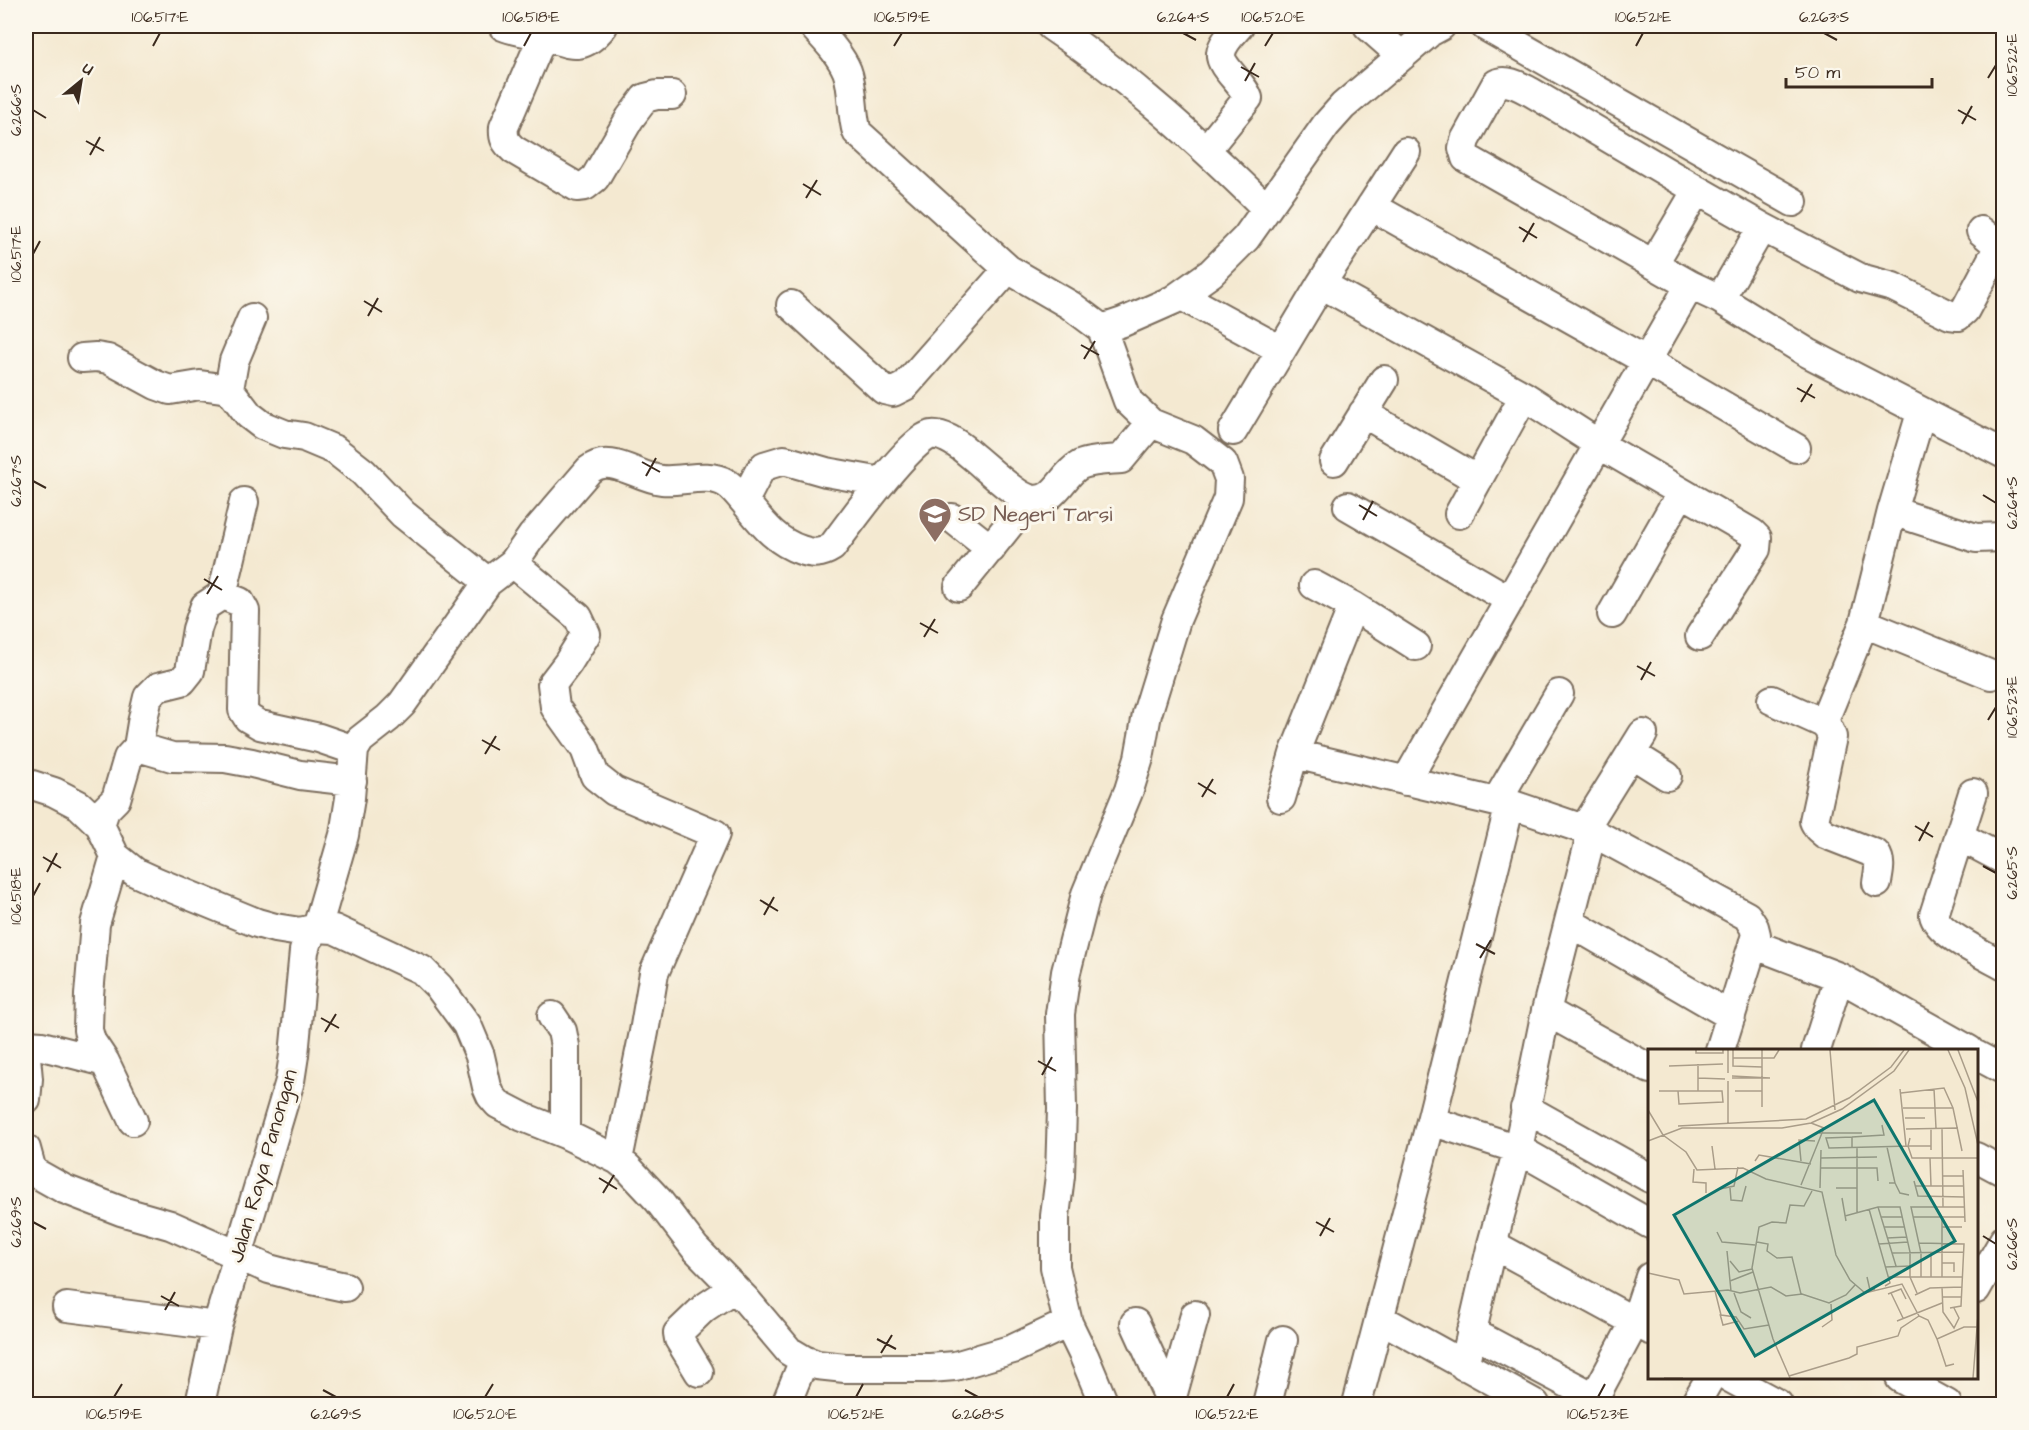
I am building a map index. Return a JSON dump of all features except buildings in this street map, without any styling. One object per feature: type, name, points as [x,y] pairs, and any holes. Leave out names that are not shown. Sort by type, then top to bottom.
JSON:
[{"type":"street","points":[[503,26],[570,45],[586,42],[603,26]]},
{"type":"street","points":[[813,26],[839,57],[847,72],[857,132],[1008,269],[1070,305],[1102,329],[1128,401],[1151,423],[1193,440],[1223,463],[1227,470],[1230,487],[1228,498],[1176,620],[1147,714],[1133,780],[1086,894],[1065,972],[1060,1014],[1062,1109],[1060,1176],[1055,1216],[1055,1267],[1068,1323],[1104,1404]]},
{"type":"street","points":[[1051,26],[1090,52],[1206,150],[1266,208]]},
{"type":"street","points":[[1206,150],[1248,98],[1243,87],[1223,63],[1221,54],[1239,26]]},
{"type":"street","points":[[1368,26],[1402,56]]},
{"type":"street","points":[[1102,329],[1123,322],[1180,295],[1211,273],[1246,238],[1326,124],[1343,106],[1441,26]]},
{"type":"street","points":[[1485,26],[1793,202]]},
{"type":"street","points":[[543,36],[504,127],[503,136],[506,143],[514,150],[577,187],[585,186],[595,178],[630,118],[645,98],[672,95]]},
{"type":"street","points":[[1981,231],[1998,248],[1965,310],[1958,316],[1950,315],[1893,287],[1860,278],[1762,227],[1531,92],[1507,82],[1501,81],[1496,84],[1465,140],[1463,148],[1466,158],[1690,285],[1720,299],[1808,353],[2004,454]]},
{"type":"street","points":[[1233,431],[1321,284],[1406,152]]},
{"type":"street","points":[[1654,263],[1697,190]]},
{"type":"street","points":[[1371,206],[1646,360],[1796,448]]},
{"type":"street","points":[[1720,299],[1762,227]]},
{"type":"street","points":[[791,305],[884,390],[893,392],[905,386],[1008,269]]},
{"type":"street","points":[[1321,284],[1524,396],[1600,445],[1752,533],[1757,538],[1756,549],[1700,636]]},
{"type":"street","points":[[1406,781],[1690,285]]},
{"type":"street","points":[[1180,295],[1281,350]]},
{"type":"street","points":[[252,318],[234,361],[229,388],[249,415],[262,425],[284,434],[304,437],[335,450],[363,472],[403,514],[488,582]]},
{"type":"street","points":[[82,358],[108,359],[170,390],[200,385],[229,388]]},
{"type":"street","points":[[1334,461],[1384,380]]},
{"type":"street","points":[[1459,514],[1524,396]]},
{"type":"street","points":[[1364,413],[1478,480]]},
{"type":"street","points":[[1823,723],[1864,622],[1892,511],[1921,413]]},
{"type":"street","points":[[222,595],[240,602],[245,611],[243,710],[248,718],[260,726],[319,738],[354,750],[360,740],[402,704],[488,582],[513,563],[532,536],[589,470],[601,463],[609,462],[641,476],[662,480],[706,478],[719,480],[731,486],[776,538],[794,547],[820,553],[832,547],[882,482],[917,442],[930,435],[944,437],[965,449],[1022,494],[1048,496],[1080,465],[1121,459],[1151,423]]},
{"type":"street","points":[[744,501],[764,466],[784,460],[826,472],[882,482]]},
{"type":"street","points":[[1612,614],[1681,493]]},
{"type":"street","points":[[959,587],[991,549],[1022,494]]},
{"type":"street","points":[[100,825],[105,810],[116,799],[128,758],[138,747],[148,697],[158,687],[182,681],[190,671],[197,629],[205,606],[222,595],[244,502]]},
{"type":"street","points":[[1348,506],[1510,600]]},
{"type":"street","points":[[1892,511],[1976,538],[2004,537]]},
{"type":"street","points":[[952,518],[991,549]]},
{"type":"street","points":[[513,563],[578,617],[586,634],[552,684],[555,707],[585,749],[595,776],[614,791],[715,834],[654,973],[618,1160]]},
{"type":"street","points":[[1314,585],[1353,606],[1416,646]]},
{"type":"street","points":[[1281,798],[1294,754],[1353,606]]},
{"type":"street","points":[[1864,622],[1991,675]]},
{"type":"street","points":[[1357,1404],[1431,1122],[1503,803],[1559,694]]},
{"type":"street","points":[[1772,700],[1823,723],[1831,731],[1832,737],[1814,821],[1825,834],[1876,854],[1880,859],[1877,883]]},
{"type":"street","points":[[1464,1366],[1492,1244],[1518,1149],[1546,1011],[1569,922],[1588,830],[1637,743],[1667,776]]},
{"type":"street","points":[[138,747],[172,757],[225,758],[252,762],[300,776],[352,781]]},
{"type":"street","name":"Jalan Raya Panongan","points":[[200,1404],[216,1326],[290,1081],[304,951],[317,928],[344,835],[354,750]]},
{"type":"street","points":[[1294,754],[1503,803],[1588,830],[1748,916],[1756,935],[1720,1049]]},
{"type":"street","points":[[26,783],[54,792],[79,805],[100,825],[115,855],[135,872],[257,923],[300,932],[317,928],[334,929],[422,970],[431,977],[467,1025],[480,1056],[491,1096],[498,1104],[618,1160],[648,1189],[695,1248],[734,1288],[789,1351],[804,1360],[817,1365],[845,1368],[955,1366],[1013,1348],[1068,1323]]},
{"type":"street","points":[[1973,793],[1936,909],[1935,921],[1952,935],[2004,966]]},
{"type":"street","points":[[1959,836],[2004,860]]},
{"type":"street","points":[[115,855],[95,924],[88,1030],[91,1041],[105,1062],[133,1121]]},
{"type":"street","points":[[1569,922],[1731,1016]]},
{"type":"street","points":[[1753,944],[1839,977],[1967,1049]]},
{"type":"street","points":[[1816,1049],[1839,977]]},
{"type":"street","points":[[1546,1011],[1648,1068]]},
{"type":"street","points":[[552,1016],[562,1031],[565,1046],[565,1134]]},
{"type":"street","points":[[26,1045],[83,1055],[105,1062]]},
{"type":"street","points":[[1978,1056],[2004,1070]]},
{"type":"street","points":[[26,1057],[28,1079],[26,1096]]},
{"type":"street","points":[[1525,1108],[1648,1177]]},
{"type":"street","points":[[1431,1122],[1518,1149],[1648,1223]]},
{"type":"street","points":[[26,1149],[32,1171],[64,1189],[121,1211],[170,1225],[268,1269],[345,1287]]},
{"type":"street","points":[[1989,1279],[2004,1240]]},
{"type":"street","points":[[1492,1244],[1642,1326]]},
{"type":"street","points":[[699,1372],[679,1339],[678,1333],[704,1308],[734,1288]]},
{"type":"street","points":[[1471,1332],[1593,1401],[1642,1326],[1648,1289]]},
{"type":"street","points":[[66,1306],[216,1326]]},
{"type":"street","points":[[1170,1403],[1195,1315]]},
{"type":"street","points":[[1381,1319],[1535,1404]]},
{"type":"street","points":[[1135,1323],[1170,1403]]},
{"type":"street","points":[[1268,1404],[1283,1340]]},
{"type":"street","points":[[786,1404],[804,1360]]},
{"type":"street","points":[[1695,1404],[1709,1379]]},
{"type":"street","points":[[1734,1379],[1778,1404]]},
{"type":"street","points":[[1915,1387],[1947,1404]]},
{"type":"place","name":"SD Negeri Tarsi","points":[[935,543]]}]
